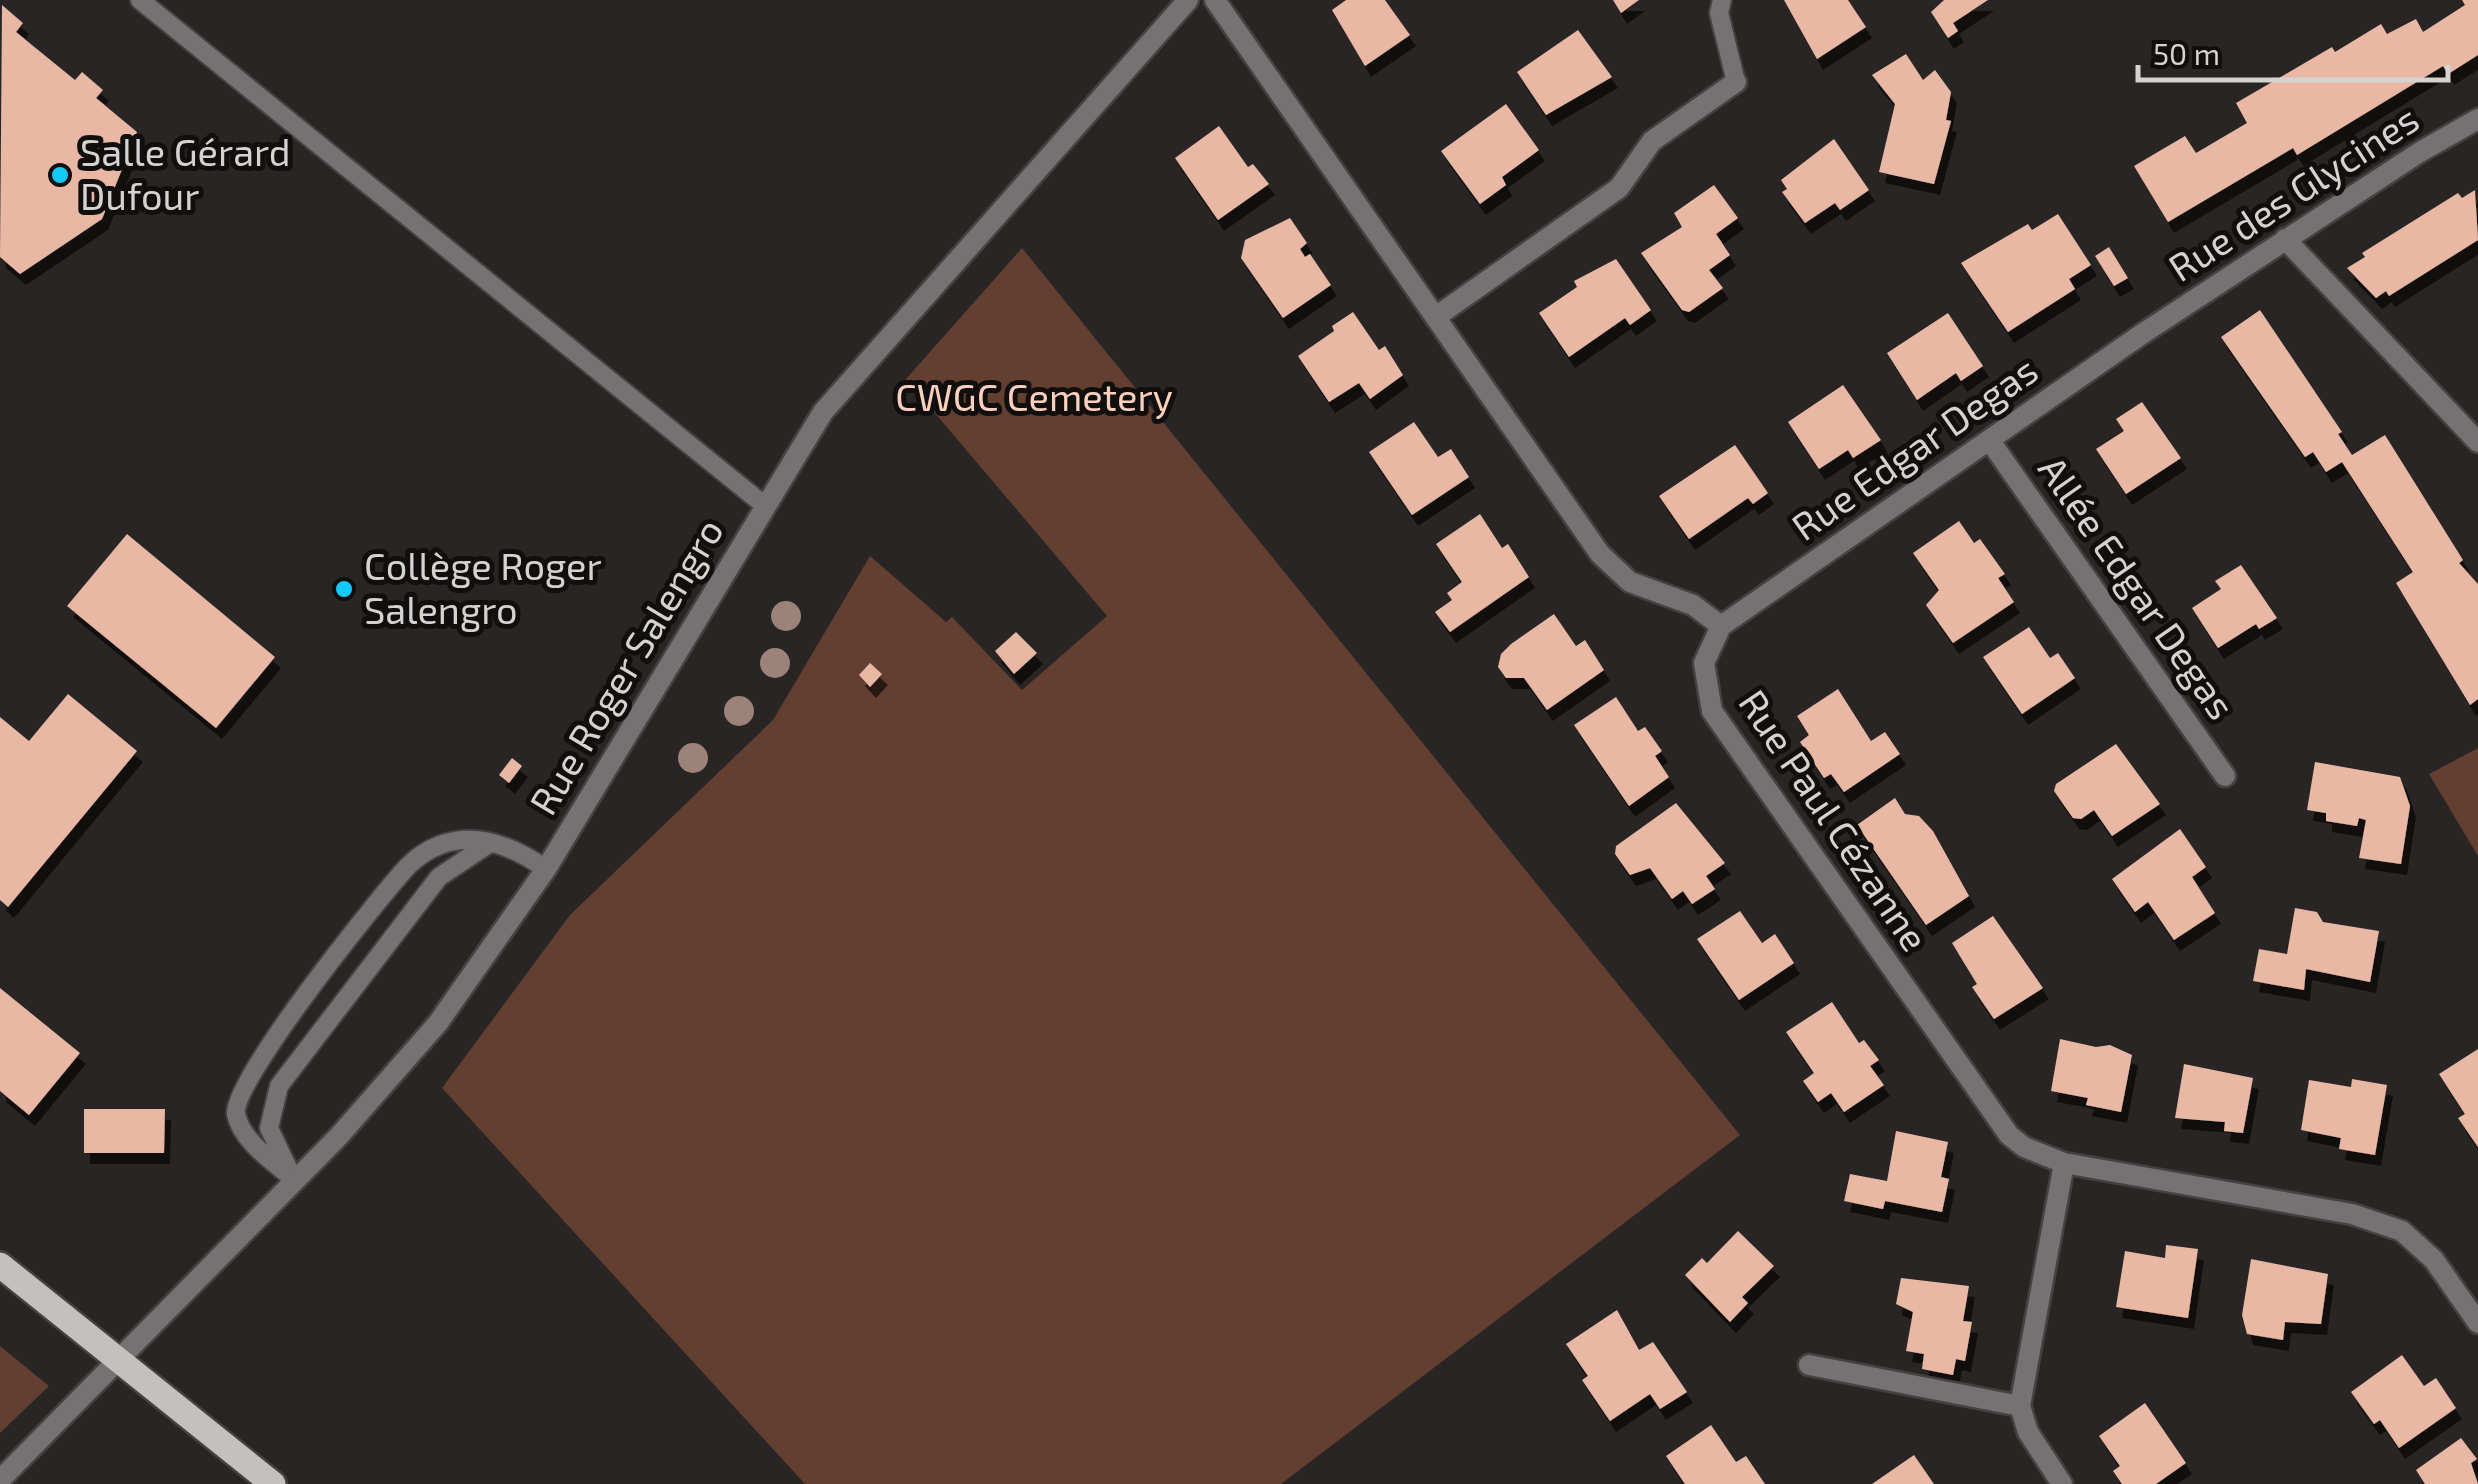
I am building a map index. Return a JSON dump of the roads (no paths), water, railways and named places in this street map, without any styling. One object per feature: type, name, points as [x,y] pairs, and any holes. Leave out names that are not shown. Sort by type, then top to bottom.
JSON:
[{"type":"main road","points":[[0,1266],[272,1484]]},
{"type":"street","name":"Rue Roger Salengro","points":[[0,1480],[296,1182],[429,1034],[546,869],[764,505],[848,380],[1188,0]]},
{"type":"street","points":[[1214,0],[1600,554],[1630,582],[1693,605],[1721,626]]},
{"type":"street","points":[[1437,316],[1619,188],[1652,141],[1736,82]]},
{"type":"street","name":"Rue des Glycines","points":[[2146,332],[2285,239],[2478,120]]},
{"type":"street","points":[[2285,239],[2478,442]]},
{"type":"street","name":"Rue Edgar Degas","points":[[1721,626],[2146,332]]},
{"type":"street","name":"Allée Edgar Degas","points":[[1990,441],[2224,776]]},
{"type":"street","name":"Rue Paul Cézanne","points":[[1721,626],[1707,648],[1704,663],[1712,712],[1996,1121],[2024,1147],[2064,1163],[2352,1214],[2402,1230],[2434,1260],[2478,1323]]},
{"type":"street","points":[[2062,1484],[2028,1432],[2020,1406],[2064,1163]]},
{"type":"street","points":[[1809,1365],[2020,1406]]},
{"type":"lane","points":[[140,0],[764,505]]},
{"type":"lane","points":[[1722,0],[1720,12],[1736,82]]},
{"type":"lane","points":[[296,1182],[240,1124],[236,1105],[248,1074],[415,860],[448,843],[490,843],[519,852],[546,869]]},
{"type":"lane","points":[[296,1182],[269,1128],[279,1086],[439,877],[490,843]]},
{"type":"place","name":"Salle Gérard Dufour","points":[[60,175]]},
{"type":"place","name":"Collège Roger Salengro","points":[[344,589]]},
{"type":"park label","name":"CWGC Cemetery","points":[[1034,398]]}]
